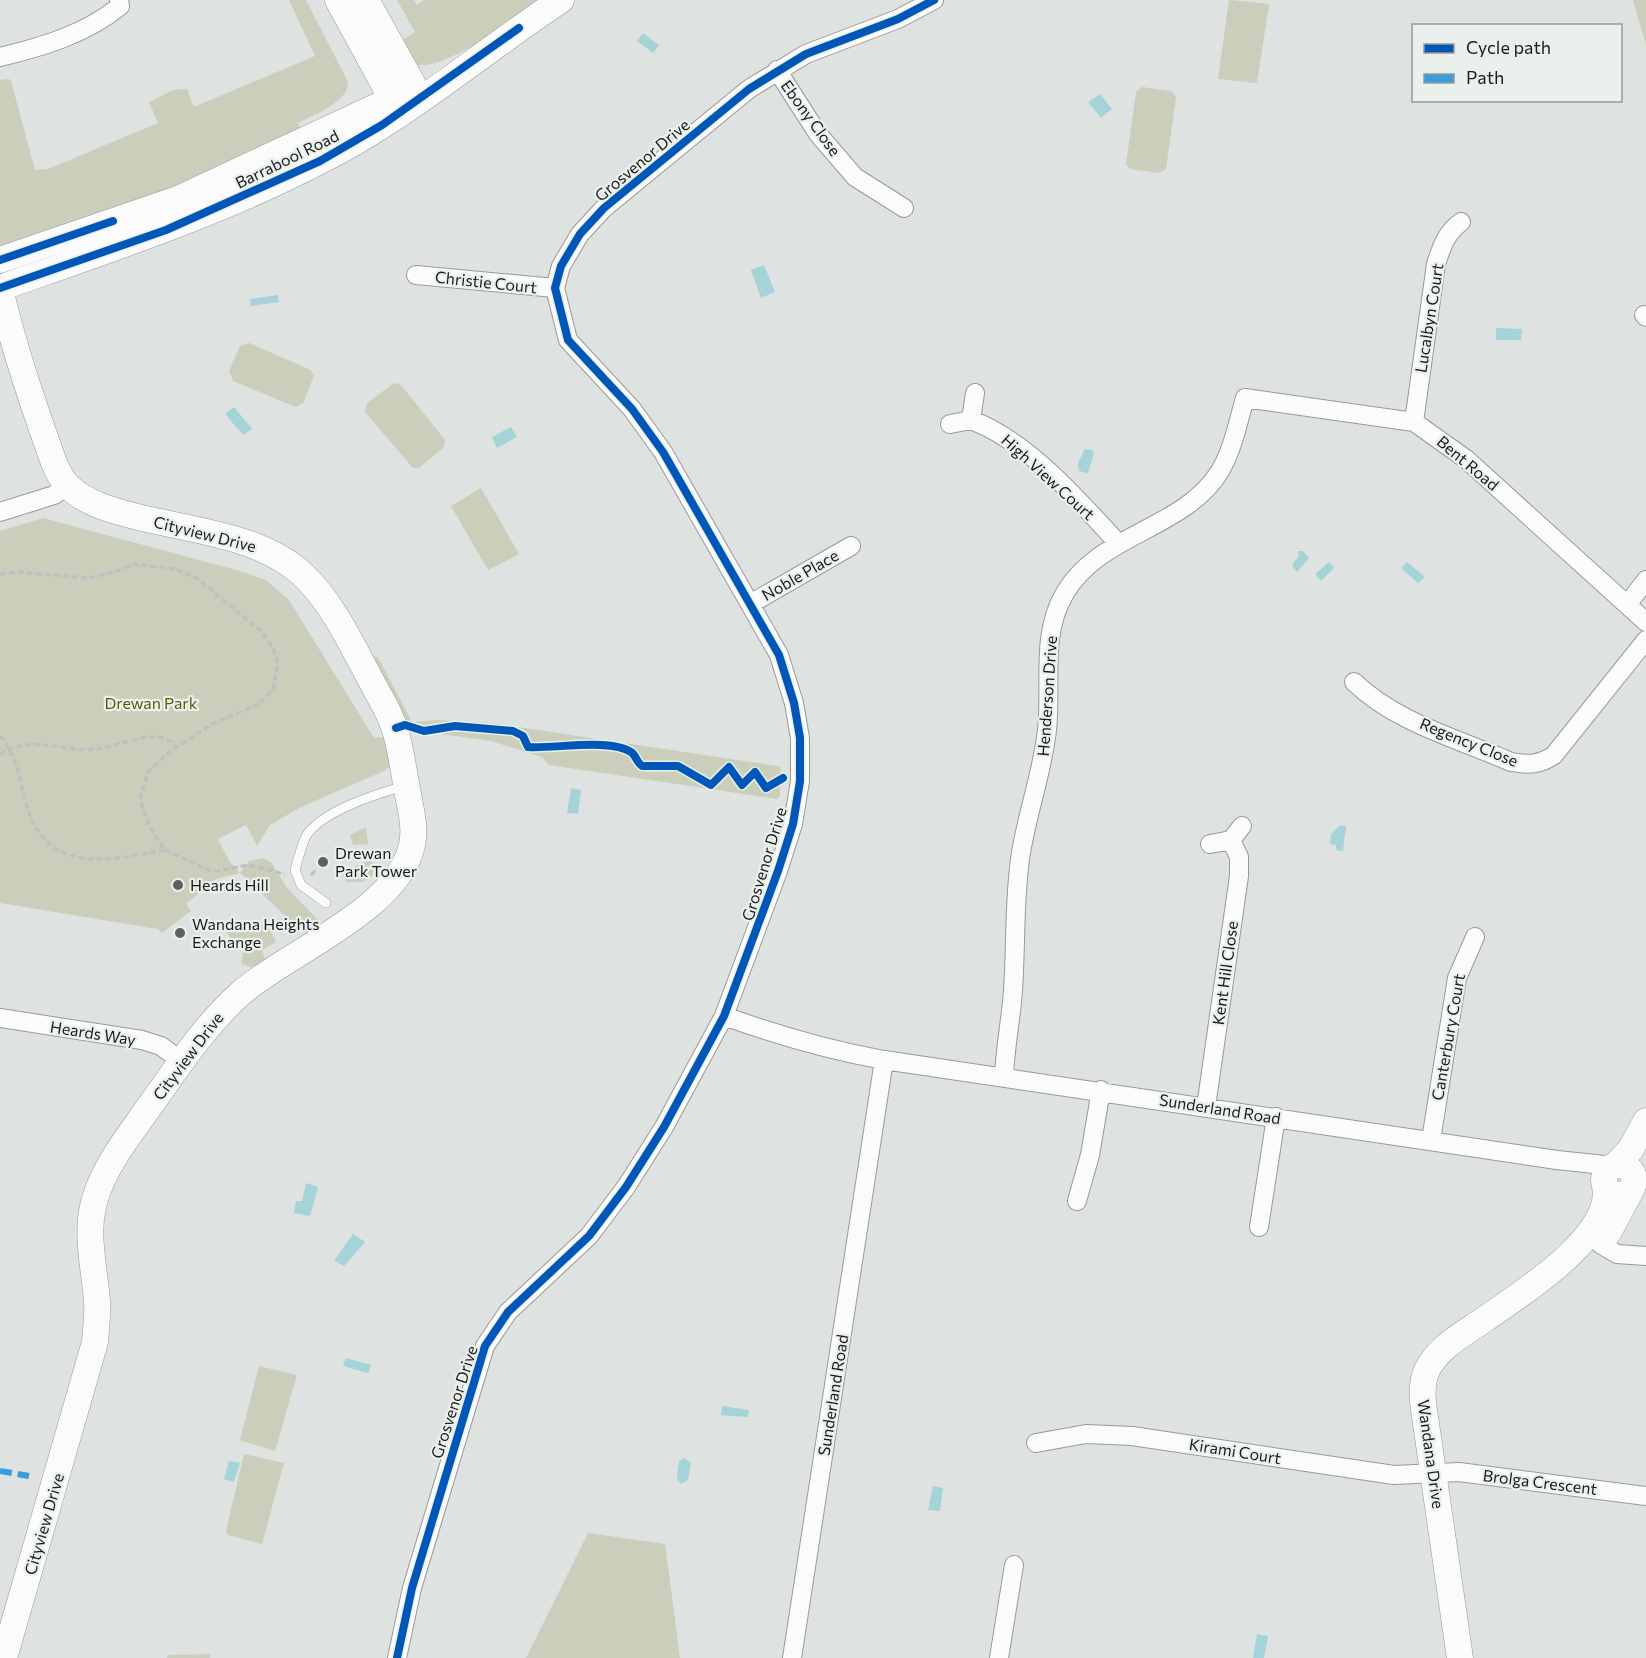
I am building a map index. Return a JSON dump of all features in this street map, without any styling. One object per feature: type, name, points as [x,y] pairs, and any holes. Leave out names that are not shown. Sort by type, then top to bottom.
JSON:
[{"type":"street","points":[[338,0],[406,97]]},
{"type":"street","points":[[366,0],[406,97]]},
{"type":"street","name":"Barrabool Road","points":[[0,288],[166,230],[320,161],[406,97],[561,0]]},
{"type":"street","name":"Grosvenor Drive","points":[[397,1658],[412,1588],[485,1346],[508,1312],[589,1236],[626,1187],[664,1127],[724,1016],[778,871],[793,824],[800,781],[800,738],[794,703],[779,655],[663,452],[632,409],[568,340],[555,288],[567,254],[580,234],[604,208],[749,88],[806,54],[898,19],[934,0]]},
{"type":"street","points":[[0,57],[69,36],[105,19],[119,3]]},
{"type":"street","name":"Ebony Close","points":[[777,70],[818,134],[855,177],[904,208]]},
{"type":"street","name":"Barrabool Road","points":[[0,260],[178,199],[406,97]]},
{"type":"street","name":"Lucalbyn Court","points":[[1414,422],[1437,264],[1442,244],[1450,230],[1461,222]]},
{"type":"street","name":"Christie Court","points":[[416,275],[555,288]]},
{"type":"street","points":[[0,288],[5,332],[50,450],[67,486],[54,495],[0,512]]},
{"type":"street","points":[[950,424],[971,420],[975,393]]},
{"type":"street","name":"Bent Road","points":[[1245,398],[1414,422],[1449,444],[1646,622]]},
{"type":"street","name":"Henderson Drive","points":[[1004,1077],[1013,990],[1015,917],[1021,856],[1039,782],[1047,730],[1049,638],[1058,605],[1066,590],[1094,560],[1118,543],[1174,512],[1211,483],[1229,454],[1245,398]]},
{"type":"street","name":"High View Court","points":[[971,420],[1009,438],[1087,510],[1118,543]]},
{"type":"street","name":"Cityview Drive","points":[[4,1658],[95,1342],[97,1303],[90,1251],[90,1216],[98,1190],[116,1155],[181,1061],[218,1015],[244,990],[350,919],[394,881],[412,845],[413,824],[396,728],[329,609],[302,573],[277,555],[250,543],[113,511],[91,502],[67,486]]},
{"type":"street","name":"Noble Place","points":[[750,604],[850,546]]},
{"type":"street","points":[[1627,605],[1646,580]]},
{"type":"street","name":"Regency Close","points":[[1354,682],[1370,698],[1391,711],[1511,762],[1524,765],[1542,763],[1554,755],[1646,639]]},
{"type":"street","name":"Kent Hill Close","points":[[1206,1107],[1239,876],[1236,833],[1210,844]]},
{"type":"street","name":"Canterbury Court","points":[[1431,1140],[1457,978],[1474,937]]},
{"type":"street","name":"Sunderland Road","points":[[724,1016],[774,1034],[830,1050],[884,1060],[1431,1140],[1557,1161],[1610,1175]]},
{"type":"street","name":"Heards Way","points":[[0,1018],[142,1040],[161,1046],[181,1061]]},
{"type":"street","name":"Sunderland Road","points":[[792,1658],[884,1060]]},
{"type":"street","points":[[1077,1201],[1090,1155],[1101,1090]]},
{"type":"street","points":[[1259,1227],[1276,1117]]},
{"type":"street","points":[[1610,1175],[1631,1149],[1646,1121]]},
{"type":"street","name":"Wandana Drive","points":[[1460,1658],[1422,1397],[1427,1370],[1448,1346],[1521,1294],[1576,1262],[1601,1235],[1633,1186],[1637,1166],[1646,1147]]},
{"type":"street","points":[[1610,1175],[1628,1167],[1634,1174],[1633,1186]]},
{"type":"street","name":"Wandana Drive","points":[[1601,1235],[1610,1175]]},
{"type":"street","points":[[1601,1235],[1646,1254]]},
{"type":"street","name":"Kirami Court","points":[[1036,1443],[1086,1434],[1132,1436],[1394,1475],[1434,1474]]},
{"type":"street","name":"Brolga Crescent","points":[[1434,1474],[1459,1472],[1646,1496]]},
{"type":"street","points":[[999,1658],[1014,1565]]},
{"type":"lane","points":[[326,903],[301,885],[295,870],[306,836],[317,825],[368,796],[406,786]]},
{"type":"path","points":[[0,574],[18,572],[88,578],[135,564],[175,569],[198,579],[261,631],[273,648],[278,663],[273,689],[259,704],[212,724],[177,747],[148,772],[140,799],[149,825],[165,850]]},
{"type":"path","points":[[0,736],[9,748],[20,777],[34,827],[54,849],[90,860],[165,850],[213,872],[248,865],[298,877]]},
{"type":"path","points":[[0,755],[9,748],[55,745],[93,750],[155,736],[173,742],[177,747]]},
{"type":"green space","points":[[289,0],[306,0],[348,82],[342,96],[336,102],[298,123],[301,130],[149,197],[0,247],[0,80],[9,79],[11,81],[35,170],[48,169],[158,123],[149,102],[173,90],[187,89],[194,107],[315,56]]},
{"type":"green space","points":[[397,0],[414,0],[417,5],[424,0],[547,0],[462,52],[427,65],[413,63],[398,43],[415,32]]},
{"type":"green space","points":[[1229,0],[1269,4],[1257,83],[1218,79]]},
{"type":"green space","points":[[1633,0],[1646,0],[1646,45]]},
{"type":"green space","points":[[1142,87],[1171,91],[1176,97],[1166,169],[1159,173],[1130,169],[1126,164],[1136,92]]},
{"type":"green space","points":[[249,343],[311,370],[314,376],[303,403],[296,407],[233,381],[229,371],[240,346]]},
{"type":"green space","points":[[394,383],[401,385],[445,440],[444,447],[419,468],[413,468],[365,412],[367,403]]},
{"type":"green space","points":[[481,488],[519,554],[488,570],[451,506]]},
{"type":"green space","name":"Drewan Park","points":[[43,518],[266,580],[289,600],[374,738],[386,737],[395,760],[386,770],[301,807],[270,825],[257,846],[246,825],[218,839],[229,861],[240,873],[216,879],[186,904],[191,911],[162,933],[157,929],[0,903],[0,531]]},
{"type":"green space","points":[[370,656],[378,657],[412,722],[437,720],[492,723],[777,766],[781,767],[780,775],[767,786],[755,770],[743,783],[732,767],[727,765],[709,782],[679,766],[644,763],[635,751],[609,743],[530,746],[521,731],[515,729],[457,724],[420,728],[404,723]]},
{"type":"green space","points":[[456,728],[515,734],[521,737],[524,748],[529,750],[594,746],[618,749],[629,754],[639,767],[679,769],[711,787],[728,770],[738,786],[745,787],[753,776],[757,777],[766,791],[780,780],[780,796],[777,799],[549,765],[542,757],[491,741],[427,732]]},
{"type":"green space","points":[[366,827],[368,844],[353,845],[350,835]]},
{"type":"green space","points":[[263,858],[271,862],[287,888],[320,922],[316,936],[302,932],[240,873],[249,861]]},
{"type":"green space","points":[[370,860],[375,866],[372,877],[363,882],[347,882],[341,872]]},
{"type":"green space","points":[[266,922],[276,942],[262,950],[265,959],[252,967],[241,964],[245,944],[231,939],[225,929],[239,924],[254,928]]},
{"type":"green space","points":[[259,1366],[297,1375],[275,1451],[240,1440]]},
{"type":"green space","points":[[244,1454],[284,1463],[262,1544],[228,1535],[226,1531]]},
{"type":"green space","points":[[588,1533],[665,1544],[680,1658],[526,1658]]},
{"type":"green space","points":[[210,1654],[210,1658],[167,1658],[167,1655]]},
{"type":"water","points":[[643,33],[659,45],[653,53],[637,41]]},
{"type":"water","points":[[1100,94],[1112,109],[1101,118],[1088,102]]},
{"type":"water","points":[[764,265],[775,292],[761,298],[751,270]]},
{"type":"water","points":[[278,295],[279,302],[251,306],[250,299]]},
{"type":"water","points":[[1496,328],[1522,329],[1521,340],[1496,340]]},
{"type":"water","points":[[234,407],[252,429],[243,435],[225,414]]},
{"type":"water","points":[[511,427],[517,437],[497,448],[492,437]]},
{"type":"water","points":[[1085,449],[1092,450],[1094,453],[1088,473],[1079,471],[1078,463]]},
{"type":"water","points":[[1298,551],[1303,551],[1309,558],[1297,572],[1292,565],[1299,556]]},
{"type":"water","points":[[1329,562],[1334,568],[1321,581],[1315,574]]},
{"type":"water","points":[[1407,562],[1425,577],[1418,583],[1401,568]]},
{"type":"water","points":[[571,788],[581,790],[578,814],[567,813]]},
{"type":"water","points":[[1340,825],[1346,826],[1343,851],[1336,850],[1336,845],[1330,844],[1331,834]]},
{"type":"water","points":[[306,1183],[318,1187],[310,1216],[294,1213],[296,1201],[302,1201]]},
{"type":"water","points":[[353,1234],[365,1242],[344,1266],[334,1261]]},
{"type":"water","points":[[346,1358],[371,1365],[368,1373],[343,1366]]},
{"type":"water","points":[[722,1406],[749,1410],[748,1417],[721,1415]]},
{"type":"water","points":[[684,1458],[691,1463],[688,1480],[681,1484],[677,1479],[679,1461]]},
{"type":"water","points":[[229,1461],[240,1463],[234,1482],[224,1479]]},
{"type":"water","points":[[933,1486],[943,1488],[940,1511],[928,1510]]},
{"type":"water","points":[[1257,1634],[1268,1636],[1264,1658],[1253,1658]]},
{"type":"marked path","points":[[0,1471],[29,1476]]},
{"type":"cycle path","points":[[397,1658],[412,1588],[485,1346],[508,1312],[589,1236],[626,1187],[664,1127],[724,1016],[778,871],[793,824],[800,781],[800,738],[794,703],[779,655],[663,452],[632,409],[568,340],[555,288],[561,266],[580,234],[604,208],[749,89],[806,54],[898,19],[934,0]]},
{"type":"cycle path","points":[[0,288],[166,230],[320,161],[382,125],[519,28]]},
{"type":"cycle path","points":[[0,260],[113,221]]},
{"type":"cycle path","points":[[396,728],[405,725],[424,731],[455,726],[513,731],[523,736],[528,747],[596,745],[622,748],[631,752],[642,766],[678,766],[711,785],[729,767],[742,785],[755,772],[766,788],[783,778]]},
{"type":"place","name":"Drewan Park Tower","points":[[323,862]]},
{"type":"place","name":"Heards Hill","points":[[178,885]]},
{"type":"place","name":"Wandana Heights Exchange","points":[[180,933]]}]
